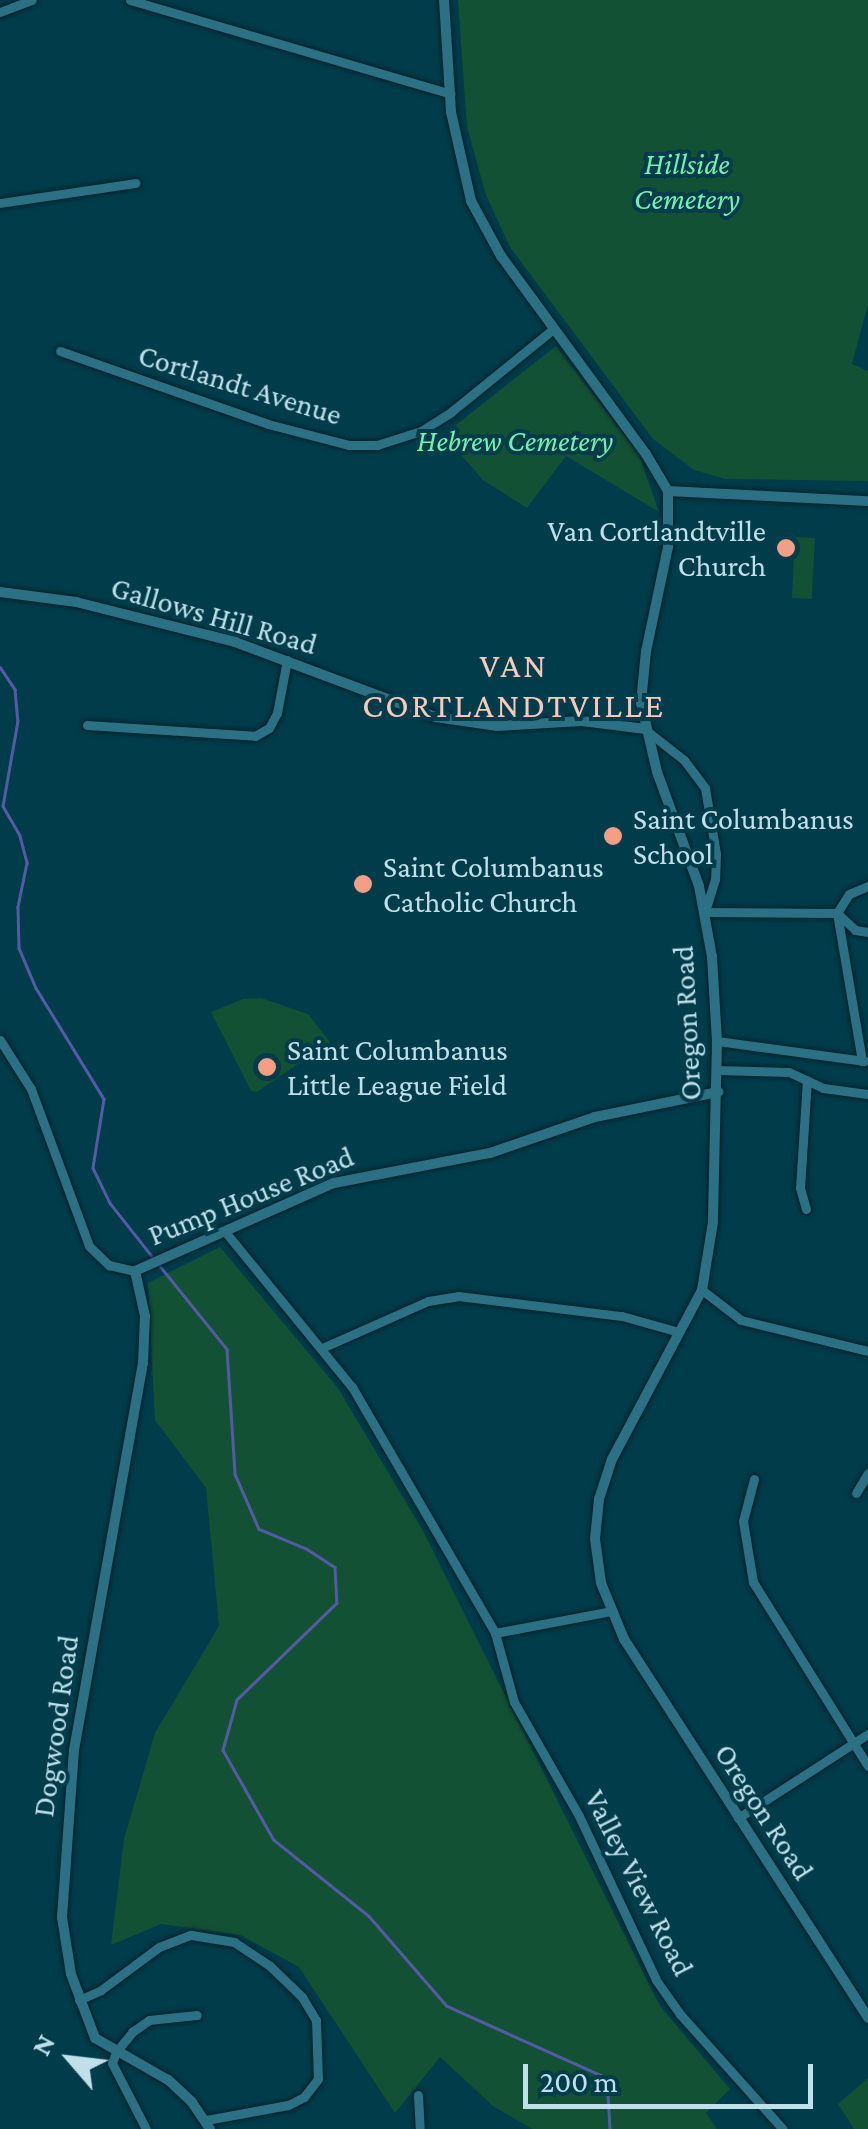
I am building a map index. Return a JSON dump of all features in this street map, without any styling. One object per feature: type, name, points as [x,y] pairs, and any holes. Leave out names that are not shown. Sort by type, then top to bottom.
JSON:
[{"type":"street","points":[[0,12],[32,0]]},
{"type":"street","points":[[130,0],[451,94]]},
{"type":"street","points":[[444,0],[451,94],[472,201],[501,256],[628,429],[668,491],[868,501]]},
{"type":"street","points":[[0,202],[136,183]]},
{"type":"street","name":"Cortlandt Avenue","points":[[60,351],[268,424],[348,444],[377,445],[421,431],[451,412],[553,329]]},
{"type":"street","name":"Oregon Road","points":[[668,491],[668,547],[642,682],[645,729],[705,912],[718,1041],[710,1254],[702,1290],[612,1459],[599,1499],[596,1557],[611,1611],[738,1818],[868,2018]]},
{"type":"street","name":"Gallows Hill Road","points":[[0,592],[76,602],[235,642],[404,708],[456,721],[497,726],[582,721],[645,729]]},
{"type":"street","points":[[87,724],[255,736],[268,728],[277,713],[287,660]]},
{"type":"street","points":[[645,729],[684,760],[706,788],[716,854],[715,879],[705,912],[837,913],[855,930],[868,932]]},
{"type":"street","points":[[718,1041],[865,1062],[837,913],[849,894],[868,886]]},
{"type":"street","name":"Pump House Road","points":[[0,1040],[31,1088],[89,1246],[109,1265],[135,1271],[227,1234],[334,1183],[490,1152],[595,1117],[718,1092]]},
{"type":"street","points":[[718,1070],[776,1070],[833,1091],[868,1094]]},
{"type":"street","points":[[806,1080],[800,1188],[806,1209]]},
{"type":"street","points":[[227,1234],[322,1348],[428,1301],[458,1296],[622,1316],[678,1332]]},
{"type":"street","name":"Dogwood Road","points":[[135,1271],[145,1316],[144,1363],[68,1800],[62,1917],[79,2000],[96,2038],[168,2080],[208,2125]]},
{"type":"street","points":[[702,1290],[751,1324],[868,1351]]},
{"type":"street","name":"Valley View Road","points":[[322,1348],[385,1441],[495,1633],[514,1702],[579,1816],[656,1980],[690,2025],[783,2129]]},
{"type":"street","points":[[856,1493],[868,1473]]},
{"type":"street","points":[[754,1479],[743,1520],[753,1582],[868,1766]]},
{"type":"street","points":[[495,1633],[611,1611]]},
{"type":"street","points":[[738,1818],[868,1734]]},
{"type":"street","points":[[79,2000],[101,1990],[159,1948],[190,1935],[234,1942],[270,1966],[302,1997],[316,2020],[318,2079],[304,2098],[288,2105],[208,2125]]},
{"type":"street","points":[[146,2129],[112,2062],[116,2052],[132,2032],[149,2020],[198,2015]]},
{"type":"street","points":[[418,2095],[420,2129]]},
{"type":"green space","name":"Hillside Cemetery","points":[[458,0],[868,0],[868,304],[852,364],[868,371],[868,481],[725,479],[694,470],[653,439],[510,247],[486,195],[467,127]]},
{"type":"green space","name":"Hebrew Cemetery","points":[[556,346],[639,455],[659,512],[566,456],[527,508],[483,480],[456,449],[447,432]]},
{"type":"green space","points":[[795,537],[815,538],[812,599],[792,598]]},
{"type":"green space","name":"Saint Columbanus Little League Field","points":[[261,998],[308,1014],[330,1042],[257,1092],[251,1091],[211,1012],[243,999]]},
{"type":"green space","points":[[220,1247],[338,1388],[423,1531],[660,2006],[730,2089],[706,2113],[717,2129],[532,2129],[493,2106],[440,2057],[395,2113],[299,1967],[240,1935],[161,1924],[111,1945],[124,1839],[155,1733],[219,1626],[206,1488],[155,1420],[148,1283]]},
{"type":"green space","points":[[868,2078],[868,2129],[854,2129],[838,2104]]},
{"type":"waterway","points":[[0,667],[15,689],[18,721],[3,806],[20,836],[27,863],[18,907],[19,948],[36,988],[104,1099],[93,1168],[110,1203],[155,1260]]},
{"type":"waterway","points":[[160,1266],[227,1349],[235,1474],[259,1529],[307,1549],[335,1567],[337,1603],[237,1700],[223,1750],[274,1840],[369,1916],[447,2006],[607,2078],[610,2129]]},
{"type":"place","name":"Van Cortlandtville Church","points":[[786,548]]},
{"type":"place","name":"Saint Columbanus School","points":[[613,836]]},
{"type":"place","name":"Saint Columbanus Catholic Church","points":[[363,884]]},
{"type":"place","name":"Saint Columbanus Little League Field","points":[[267,1067]]},
{"type":"district","name":"VAN CORTLANDTVILLE","points":[[514,686]]}]
